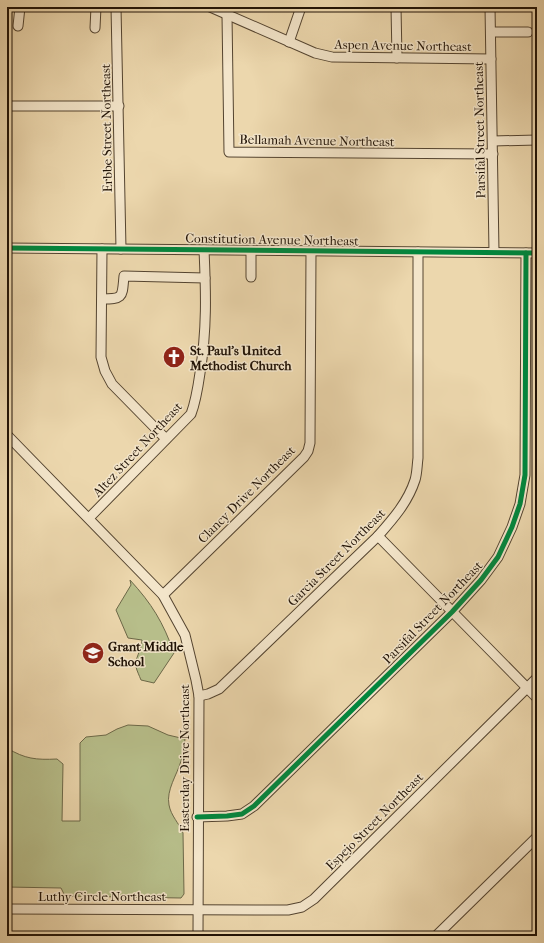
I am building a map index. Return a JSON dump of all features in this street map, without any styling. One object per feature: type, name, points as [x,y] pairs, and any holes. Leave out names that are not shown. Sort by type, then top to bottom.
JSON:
[{"type":"street","points":[[18,26],[20,7]]},
{"type":"street","points":[[95,28],[96,7]]},
{"type":"street","name":"Erbbe Street Northeast","points":[[116,7],[121,249]]},
{"type":"street","points":[[210,7],[227,15]]},
{"type":"street","points":[[289,42],[301,7]]},
{"type":"street","points":[[396,7],[397,58]]},
{"type":"street","name":"Parsifal Street Northeast","points":[[490,7],[494,252]]},
{"type":"street","name":"Aspen Avenue Northeast","points":[[227,15],[315,53],[332,57],[491,59]]},
{"type":"street","name":"Bellamah Avenue Northeast","points":[[227,15],[229,152],[493,154]]},
{"type":"street","points":[[491,32],[528,32]]},
{"type":"street","points":[[7,106],[118,106]]},
{"type":"street","points":[[493,141],[537,140]]},
{"type":"street","name":"Constitution Avenue Northeast","points":[[7,248],[537,253]]},
{"type":"street","points":[[102,249],[101,357],[105,371],[112,384],[166,439]]},
{"type":"street","name":"Altez Street Northeast","points":[[89,518],[191,414],[195,403],[204,347],[206,310],[204,250]]},
{"type":"street","points":[[250,250],[251,277]]},
{"type":"street","name":"Clancy Drive Northeast","points":[[163,594],[304,457],[308,451],[310,443],[311,251]]},
{"type":"street","name":"Garcia Street Northeast","points":[[198,696],[208,694],[219,689],[378,536],[394,518],[408,498],[415,480],[418,458],[418,252]]},
{"type":"street","name":"Parsifal Street Northeast","points":[[197,816],[227,816],[242,814],[254,806],[452,612],[481,580],[498,557],[512,527],[520,504],[525,475],[526,252]]},
{"type":"street","points":[[102,299],[115,299],[119,297],[123,291],[124,276],[205,278]]},
{"type":"street","name":"Easterday Drive Northeast","points":[[7,435],[163,594],[184,635],[196,680],[198,696],[198,936]]},
{"type":"street","points":[[378,536],[537,698]]},
{"type":"street","name":"Espejo Street Northeast","points":[[198,910],[288,910],[302,907],[314,899],[537,678]]},
{"type":"street","points":[[436,936],[537,837]]},
{"type":"street","name":"Luthy Circle Northeast","points":[[7,908],[198,910]]},
{"type":"green space","points":[[130,580],[145,597],[156,614],[166,632],[174,653],[154,683],[141,680],[136,669],[136,664],[142,640],[128,638],[116,610],[131,585]]},
{"type":"green space","points":[[128,725],[148,726],[168,735],[185,739],[182,758],[170,788],[168,799],[171,813],[183,833],[184,894],[181,898],[65,896],[61,888],[7,887],[7,748],[25,757],[37,759],[57,759],[63,764],[62,821],[80,821],[80,743],[86,737],[106,735]]},
{"type":"cycle path","points":[[7,248],[537,253]]},
{"type":"cycle path","points":[[197,817],[242,814],[254,806],[452,612],[481,580],[498,557],[512,527],[520,504],[525,475],[526,253]]},
{"type":"place","name":"St. Paul's United Methodist Church","points":[[174,357]]},
{"type":"place","name":"Grant Middle School","points":[[93,653]]}]
